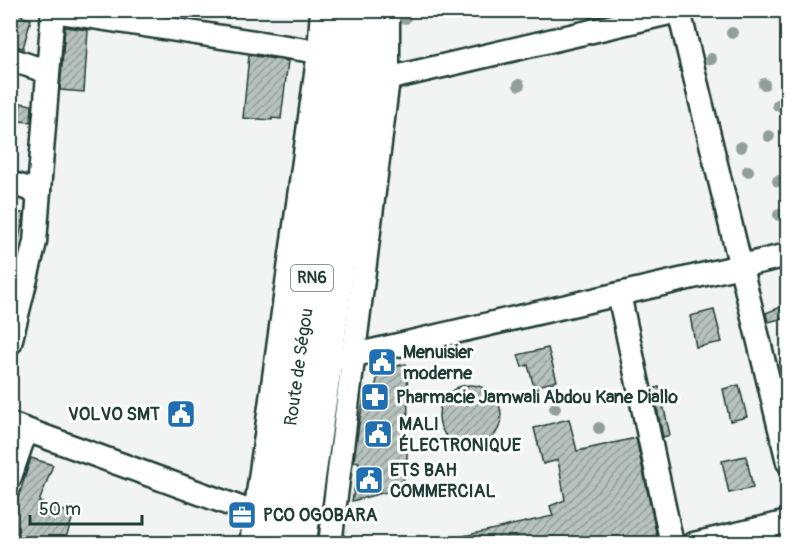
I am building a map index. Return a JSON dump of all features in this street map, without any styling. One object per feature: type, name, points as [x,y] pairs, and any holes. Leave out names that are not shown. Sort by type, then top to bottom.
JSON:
[{"type":"highway","name":"Route de Ségou","points":[[268,525],[301,367],[335,92],[340,10]]},
{"type":"highway","name":"Route de Ségou","points":[[299,543],[340,358],[375,82],[363,10]]},
{"type":"street","points":[[251,543],[268,525],[322,10]]},
{"type":"street","points":[[388,10],[375,82],[681,11],[788,462]]},
{"type":"street","points":[[10,343],[15,304],[35,242],[53,11],[319,52]]},
{"type":"street","points":[[10,59],[48,72]]},
{"type":"street","points":[[10,183],[39,192]]},
{"type":"street","points":[[330,543],[340,358],[788,255]]},
{"type":"street","points":[[619,294],[672,543]]},
{"type":"street","points":[[10,477],[18,427],[268,525]]},
{"type":"street","points":[[694,543],[788,522]]},
{"type":"building","points":[[10,10],[24,10],[22,17],[31,19],[23,48],[10,45]]},
{"type":"building","points":[[587,10],[611,10],[612,13],[590,18]]},
{"type":"building","points":[[65,27],[88,30],[84,92],[60,90]]},
{"type":"building","points":[[249,55],[288,61],[281,119],[243,118]]},
{"type":"building","points":[[21,103],[32,105],[31,122],[18,121]]},
{"type":"building","points":[[10,213],[24,213],[16,256],[10,255]]},
{"type":"building","points":[[788,304],[788,317],[768,322],[766,313]]},
{"type":"building","points":[[714,310],[722,342],[696,347],[690,316]]},
{"type":"building","points":[[548,348],[557,381],[534,387],[528,365],[522,367],[518,355]]},
{"type":"building","points":[[406,364],[407,459],[402,488],[352,501],[359,466],[359,462],[354,461],[366,387],[375,389],[379,370]]},
{"type":"building","points":[[470,385],[492,394],[501,416],[492,438],[470,447],[448,438],[439,416],[448,394]]},
{"type":"building","points":[[739,385],[747,417],[730,421],[723,389]]},
{"type":"building","points":[[659,387],[670,435],[663,437],[653,389]]},
{"type":"building","points":[[569,419],[577,451],[636,438],[657,537],[626,543],[454,543],[454,538],[553,516],[550,506],[565,500],[558,460],[543,464],[534,428]]},
{"type":"building","points":[[746,456],[753,488],[729,493],[722,461]]},
{"type":"building","points":[[31,458],[53,465],[39,502],[74,514],[64,543],[38,543],[10,534],[10,523]]},
{"type":"place","name":"Menuisier moderne","points":[[382,362]]},
{"type":"place","name":"Pharmacie Jamwali Abdou Kane Diallo","points":[[375,397]]},
{"type":"place","name":"VOLVO SMT","points":[[181,414]]},
{"type":"place","name":"MALI ÉLECTRONIQUE","points":[[378,434]]},
{"type":"place","name":"ETS BAH COMMERCIAL","points":[[369,480]]},
{"type":"place","name":"PCO OGOBARA","points":[[242,515]]}]
